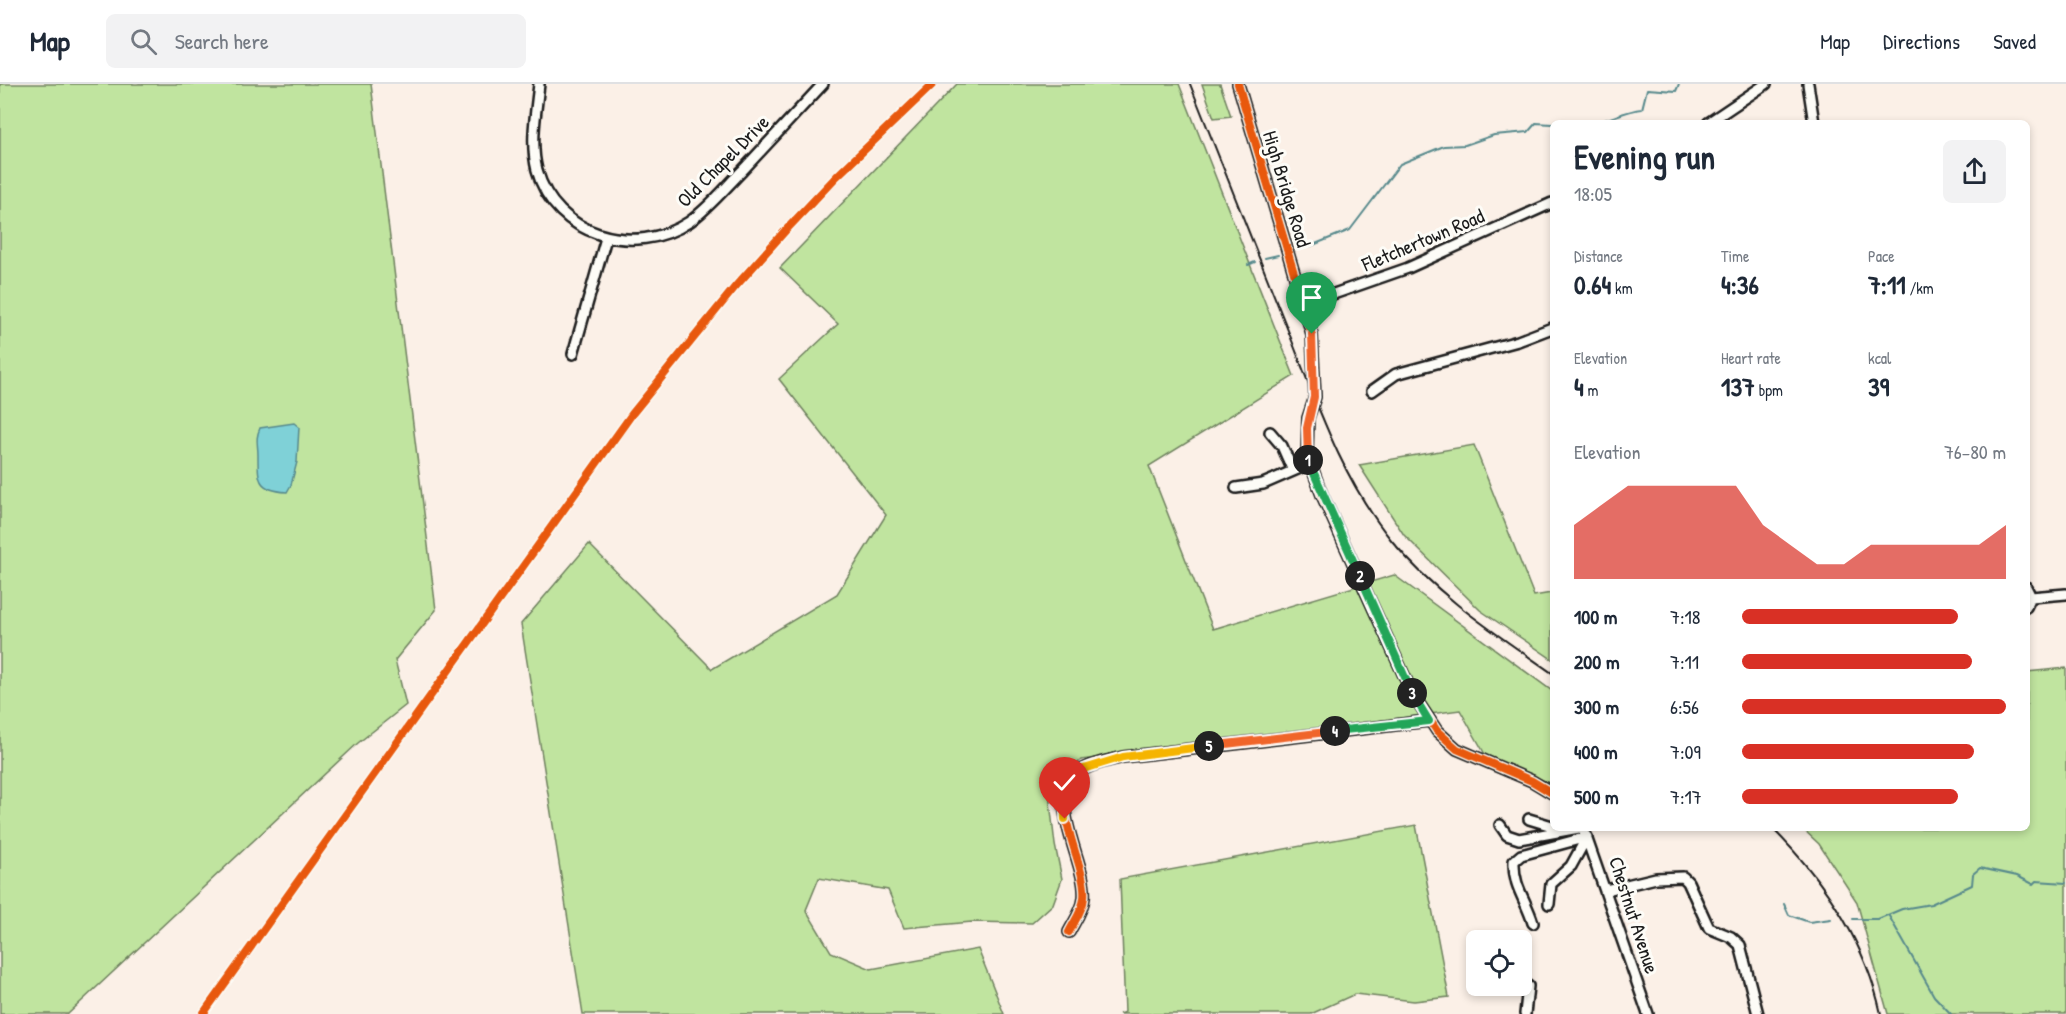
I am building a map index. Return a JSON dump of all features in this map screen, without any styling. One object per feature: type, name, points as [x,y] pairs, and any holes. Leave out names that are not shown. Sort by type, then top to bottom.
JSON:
[{"type":"street","name":"Old Chapel Drive","points":[[539,84],[534,147],[542,183],[555,204],[574,222],[606,238],[651,238],[672,231],[691,220],[823,84]]},
{"type":"street","name":"High Bridge Road","points":[[1238,84],[1305,304]]},
{"type":"street","points":[[1712,120],[1766,84]]},
{"type":"street","points":[[1808,84],[1814,120]]},
{"type":"street","name":"Fletchertown Road","points":[[1305,304],[1408,268],[1550,204]]},
{"type":"street","points":[[573,354],[606,238]]},
{"type":"street","points":[[1305,304],[1312,334],[1315,367],[1314,397],[1307,428],[1309,464],[1412,693],[1429,721],[1444,739],[1457,749],[1532,781],[1550,792]]},
{"type":"street","points":[[1372,392],[1396,374],[1518,341],[1550,329]]},
{"type":"street","points":[[1270,432],[1282,446],[1293,471]]},
{"type":"street","points":[[1236,488],[1263,484],[1309,464]]},
{"type":"street","points":[[2031,597],[2066,594]]},
{"type":"street","points":[[1069,932],[1084,898],[1082,870],[1065,819],[1066,796],[1078,773],[1104,762],[1145,754],[1429,721]]},
{"type":"street","points":[[1529,819],[1550,826]]},
{"type":"street","points":[[1500,825],[1514,838],[1550,830]]},
{"type":"street","points":[[1549,904],[1551,884],[1571,866],[1583,831]]},
{"type":"street","points":[[1533,923],[1524,898],[1514,882],[1514,861],[1521,855],[1583,831]]},
{"type":"street","name":"Chestnut Avenue","points":[[1583,831],[1606,890],[1648,1014]]},
{"type":"street","points":[[1606,890],[1656,878],[1683,877],[1688,882],[1709,928],[1731,937],[1740,945],[1758,1014]]},
{"type":"street","points":[[1525,1014],[1527,996]]},
{"type":"green space","points":[[0,84],[371,84],[436,610],[395,660],[406,705],[358,743],[68,1014],[0,1014]]},
{"type":"green space","points":[[957,84],[1179,84],[1294,376],[1149,466],[1213,629],[1394,575],[1550,690],[1550,783],[1486,756],[1460,710],[1081,760],[1049,793],[1055,845],[1062,879],[1053,904],[1032,923],[972,922],[904,928],[888,890],[819,878],[806,910],[831,952],[871,969],[978,949],[1004,1014],[583,1014],[521,624],[589,544],[712,669],[837,594],[886,515],[779,379],[838,324],[780,268]]},
{"type":"green space","points":[[1202,84],[1220,84],[1231,116],[1214,118]]},
{"type":"green space","points":[[1474,445],[1534,596],[1550,593],[1550,658],[1480,610],[1404,535],[1359,465]]},
{"type":"green space","points":[[2066,668],[2066,1014],[1888,1014],[1857,902],[1819,844],[1805,831],[2030,831],[2030,672]]},
{"type":"green space","points":[[1416,825],[1449,997],[1414,1001],[1355,994],[1311,1014],[1119,1014],[1125,1012],[1120,879]]},
{"type":"water","points":[[294,423],[299,427],[297,462],[291,485],[287,492],[270,489],[262,482],[258,471],[258,432],[260,428]]},
{"type":"waterway","points":[[1605,120],[1642,109],[1647,89],[1676,91],[1679,84]]},
{"type":"waterway","points":[[1308,247],[1350,230],[1400,164],[1444,146],[1465,145],[1494,135],[1528,132],[1536,123],[1550,124]]},
{"type":"waterway","points":[[1265,258],[1278,255]]},
{"type":"waterway","points":[[1248,265],[1255,262]]},
{"type":"waterway","points":[[1853,919],[1878,919],[1902,909],[1931,904],[1972,885],[1973,874],[1980,868],[2017,876],[2033,884],[2036,881],[2066,883]]},
{"type":"waterway","points":[[1784,904],[1789,915],[1809,922],[1831,919]]},
{"type":"waterway","points":[[1889,916],[1934,996],[1951,1014]]},
{"type":"railway","points":[[1190,84],[1321,415],[1359,493],[1392,541],[1428,579],[1467,612],[1550,672]]},
{"type":"railway","points":[[1775,831],[1809,869],[1840,913],[1865,961],[1881,1014]]},
{"type":"cycle path","points":[[203,1014],[632,414],[735,287],[785,231],[837,176],[933,84]]},
{"type":"cycle path","points":[[1238,84],[1312,334],[1315,397],[1308,418],[1307,454],[1322,495],[1412,693],[1437,731],[1457,749],[1532,781],[1550,792]]},
{"type":"cycle path","points":[[1069,932],[1084,898],[1080,867],[1065,814],[1065,798],[1069,783],[1084,769],[1123,757],[1429,721]]},
{"type":"route","points":[[1065,819],[1064,804],[1072,778],[1086,768],[1104,762],[1167,751],[1429,721],[1412,693],[1309,464],[1307,428],[1314,397],[1315,367],[1312,334]]}]
